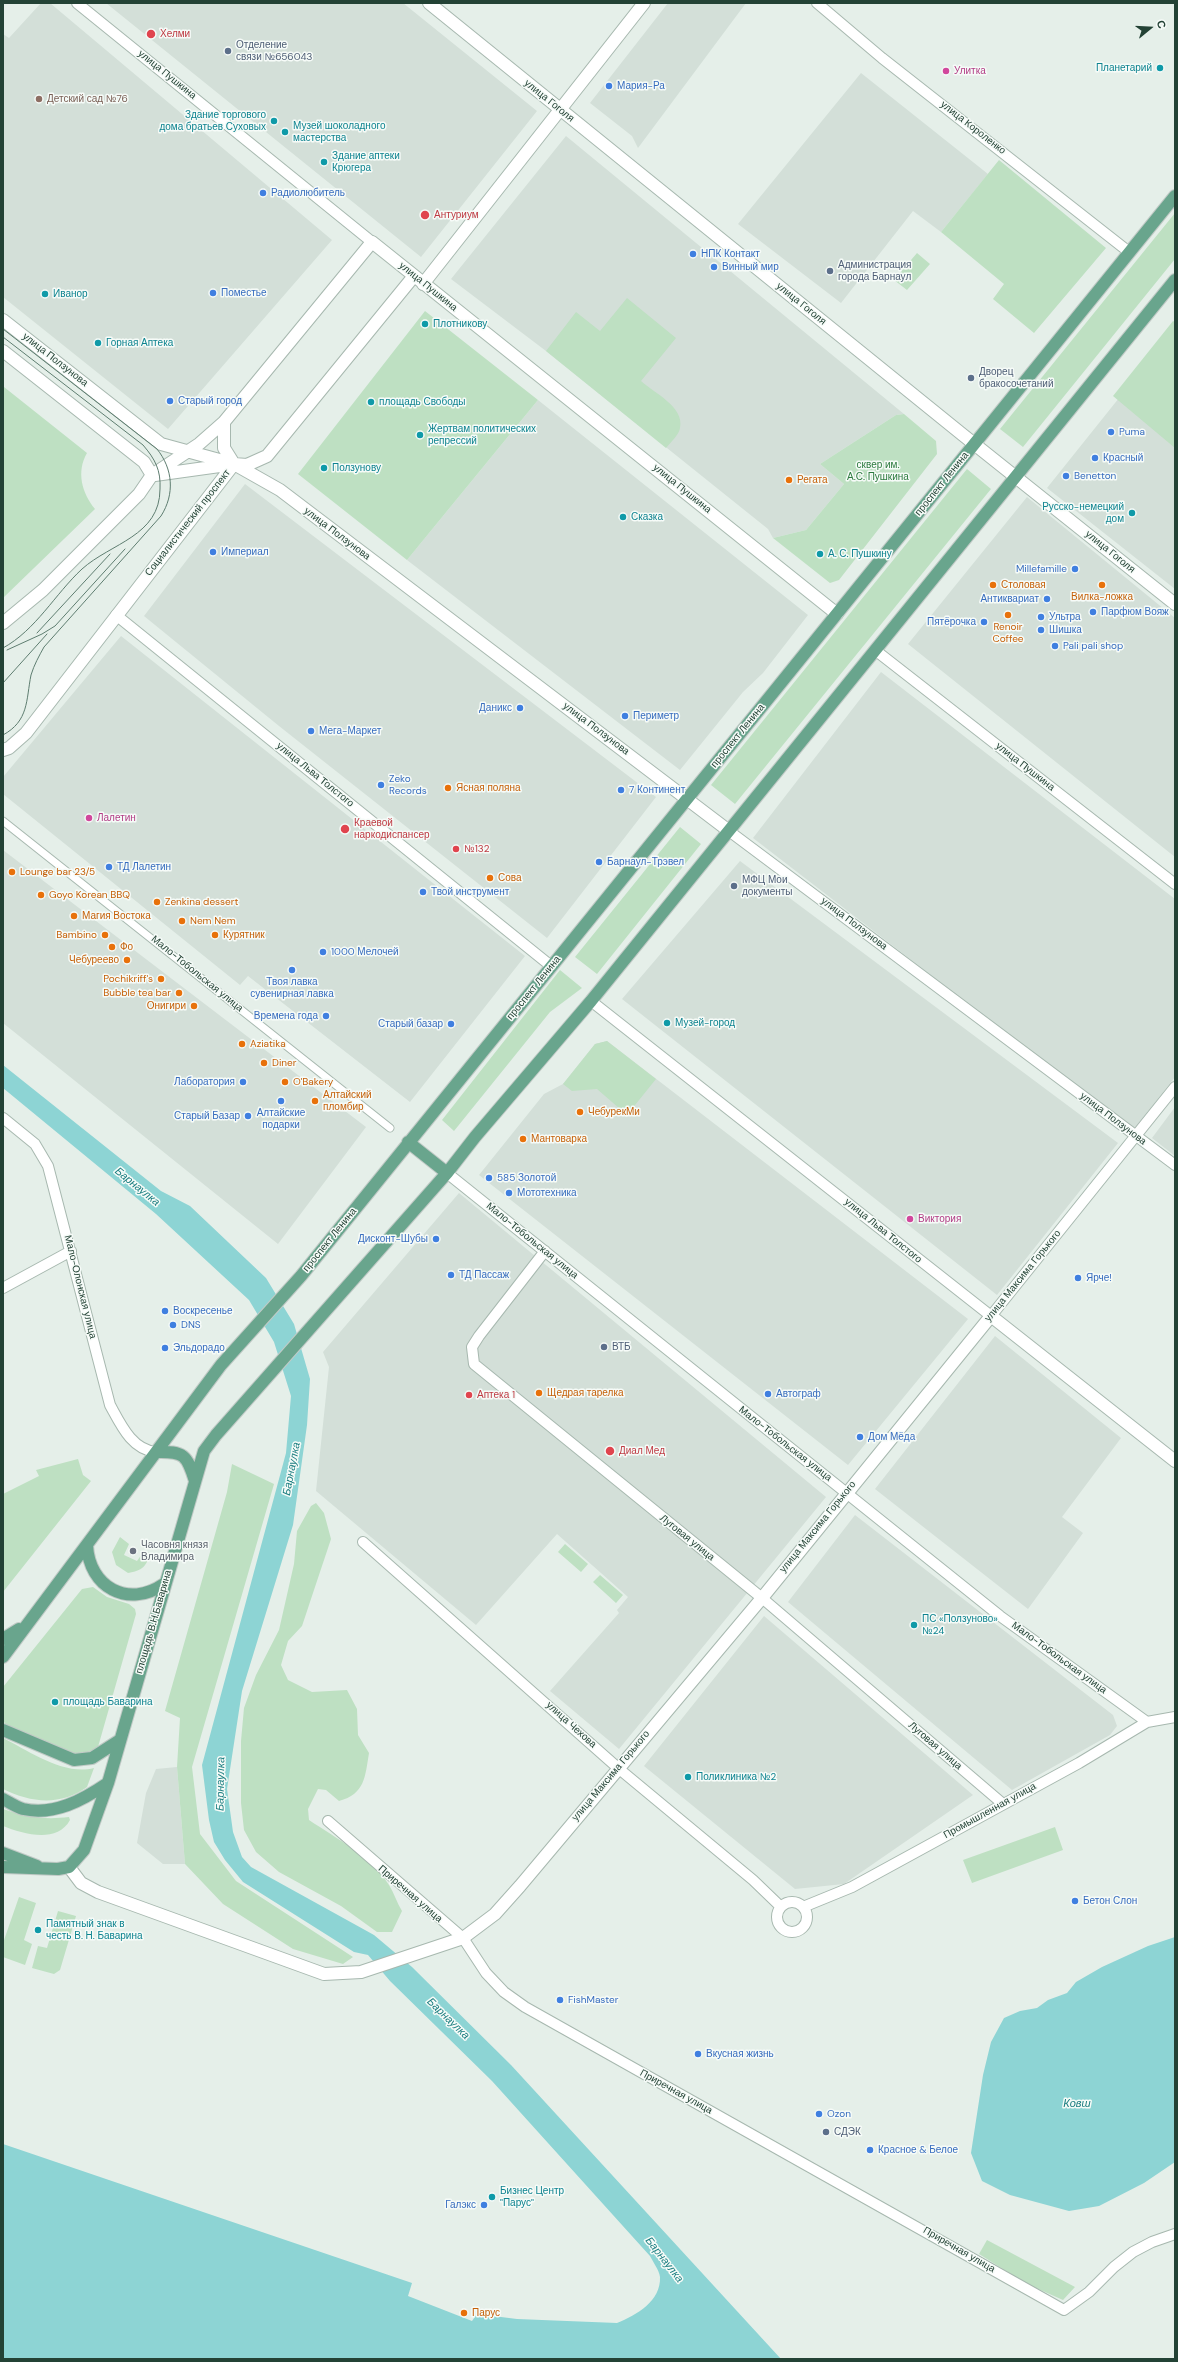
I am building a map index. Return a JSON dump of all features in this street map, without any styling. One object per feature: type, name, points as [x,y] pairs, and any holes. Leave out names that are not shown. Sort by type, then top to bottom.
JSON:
[{"type":"main road","name":"проспект Ленина","points":[[156,1452],[221,1365],[301,1276],[1175,196]]},
{"type":"main road","points":[[408,1142],[447,1173],[592,1001],[1175,280]]},
{"type":"main road","name":"площадь В.Н.Баварина","points":[[69,1867],[84,1850],[108,1783],[164,1584],[204,1451],[317,1319],[447,1173]]},
{"type":"main road","points":[[3,1657],[25,1625],[156,1452],[173,1452],[181,1454],[188,1461],[195,1481]]},
{"type":"main road","points":[[87,1544],[87,1558],[92,1570],[106,1587],[125,1595],[144,1594],[164,1584]]},
{"type":"main road","points":[[3,1639],[25,1625]]},
{"type":"main road","points":[[3,1730],[74,1760],[92,1758],[120,1740]]},
{"type":"main road","points":[[3,1799],[22,1809],[38,1810],[65,1806],[87,1798],[108,1783]]},
{"type":"main road","points":[[3,1853],[44,1868]]},
{"type":"main road","points":[[3,1867],[58,1869],[69,1867]]},
{"type":"street","name":"улица Пушкина","points":[[77,3],[423,284],[837,614]]},
{"type":"street","name":"улица Гоголя","points":[[429,3],[974,444],[1175,604]]},
{"type":"street","points":[[423,284],[644,3]]},
{"type":"street","name":"улица Короленко","points":[[818,3],[882,58],[1129,252]]},
{"type":"street","points":[[3,623],[43,590],[145,488],[152,475],[188,451],[224,422],[372,242]]},
{"type":"street","name":"Социалистический проспект","points":[[3,750],[9,748],[26,733],[234,464],[247,465],[267,456],[414,276]]},
{"type":"street","name":"улица Ползунова","points":[[3,320],[161,444],[234,464],[280,490],[729,831],[1175,1165]]},
{"type":"street","points":[[3,351],[144,462],[152,475]]},
{"type":"street","points":[[152,475],[234,464],[224,448],[224,422]]},
{"type":"street","name":"улица Льва Толстого","points":[[116,615],[551,966]]},
{"type":"street","name":"улица Пушкина","points":[[875,650],[1175,884]]},
{"type":"street","name":"Мало-Тобольская улица","points":[[3,821],[390,1128]]},
{"type":"street","name":"улица Льва Толстого","points":[[592,1001],[1175,1461]]},
{"type":"street","name":"улица Максима Горького","points":[[69,1867],[81,1883],[98,1892],[324,1974],[361,1972],[443,1946],[474,1933],[495,1914],[762,1598],[846,1492],[1175,1087]]},
{"type":"street","name":"Мало-Олонская улица","points":[[3,1118],[35,1144],[45,1160],[71,1251],[110,1405],[123,1429],[134,1442],[146,1451],[156,1452]]},
{"type":"street","name":"Мало-Тобольская улица","points":[[447,1173],[1000,1616],[1147,1722]]},
{"type":"street","points":[[3,1288],[71,1251]]},
{"type":"street","name":"Луговая улица","points":[[545,1251],[472,1347],[474,1364],[762,1598],[1003,1804]]},
{"type":"street","name":"улица Чехова","points":[[362,1542],[618,1768],[753,1880],[781,1906]]},
{"type":"street","name":"Промышленная улица","points":[[803,1907],[852,1887],[1003,1804],[1147,1722],[1175,1717]]},
{"type":"street","name":"Приречная улица","points":[[328,1821],[463,1938],[486,1973],[504,1992],[525,2007],[1064,2310],[1088,2292],[1114,2267],[1133,2252],[1152,2242],[1175,2234]]},
{"type":"street","points":[[794,1902],[803,1907],[807,1915],[806,1924],[802,1930],[792,1932],[786,1931],[779,1925],[777,1916],[781,1906],[794,1902]]},
{"type":"shaded area","points":[[41,3],[50,3],[332,240],[168,429],[3,297],[3,34],[9,38]]},
{"type":"shaded area","points":[[106,3],[403,3],[537,111],[421,257]]},
{"type":"shaded area","points":[[668,3],[746,3],[638,148],[632,136],[590,103]]},
{"type":"shaded area","points":[[861,73],[988,174],[941,232],[913,211],[841,303],[738,224]]},
{"type":"shaded area","points":[[566,136],[904,414],[896,415],[820,464],[844,484],[806,530],[773,538],[768,529],[546,351],[451,279]]},
{"type":"shaded area","points":[[1175,328],[1175,589],[1047,488]]},
{"type":"shaded area","points":[[538,400],[808,615],[763,673],[743,692],[680,770],[407,560]]},
{"type":"shaded area","points":[[245,484],[656,797],[547,938],[279,726],[144,616]]},
{"type":"shaded area","points":[[1027,497],[1175,618],[1175,857],[908,644]]},
{"type":"shaded area","points":[[121,636],[525,956],[410,1102],[248,976],[240,985],[3,794],[3,777]]},
{"type":"shaded area","points":[[881,672],[1175,899],[1175,1077],[1133,1131],[753,838]]},
{"type":"shaded area","points":[[3,850],[366,1127],[278,1244],[3,1023]]},
{"type":"shaded area","points":[[740,861],[1118,1143],[997,1295],[622,999]]},
{"type":"shaded area","points":[[607,1041],[968,1319],[848,1465],[479,1175],[544,1094],[563,1084],[595,1044]]},
{"type":"shaded area","points":[[1175,1107],[1175,1156],[1152,1138]]},
{"type":"shaded area","points":[[459,1193],[826,1497],[619,1749],[550,1691],[619,1613],[617,1610],[628,1597],[557,1534],[476,1625],[316,1491],[329,1367],[323,1352]]},
{"type":"shaded area","points":[[995,1336],[1121,1438],[1062,1517],[1083,1533],[1028,1609],[875,1489]]},
{"type":"shaded area","points":[[855,1515],[1113,1715],[1117,1726],[1110,1735],[1012,1790],[788,1602]]},
{"type":"shaded area","points":[[764,1616],[973,1795],[844,1884],[795,1889],[644,1766]]},
{"type":"shaded area","points":[[177,1767],[185,1864],[163,1864],[137,1843],[146,1793],[156,1769]]},
{"type":"green space","points":[[999,160],[1106,248],[1034,333],[993,299],[1004,284],[941,232]]},
{"type":"green space","points":[[1175,213],[1175,259],[1023,447],[1000,429]]},
{"type":"green space","points":[[917,253],[930,264],[907,290],[894,280]]},
{"type":"green space","points":[[627,298],[676,338],[641,381],[667,401],[678,413],[680,420],[679,431],[666,448],[546,351],[576,312],[600,331]]},
{"type":"green space","points":[[425,311],[538,400],[407,560],[298,474]]},
{"type":"green space","points":[[1173,321],[1175,322],[1175,448],[1113,396]]},
{"type":"green space","points":[[4,387],[87,453],[82,468],[82,482],[90,503],[95,509],[3,598]]},
{"type":"green space","name":"сквер им. А.С. Пушкина","points":[[904,414],[936,441],[937,454],[839,580],[830,583],[773,538],[806,530],[844,484],[820,464],[896,415]]},
{"type":"green space","points":[[967,469],[991,489],[735,804],[711,785]]},
{"type":"green space","points":[[680,827],[701,844],[597,974],[575,957]]},
{"type":"green space","points":[[560,970],[582,988],[550,1012],[454,1131],[442,1120]]},
{"type":"green space","points":[[607,1041],[656,1079],[627,1115],[597,1089],[572,1091],[563,1084],[595,1044]]},
{"type":"green space","points":[[78,1459],[83,1475],[91,1481],[3,1592],[3,1494],[39,1476],[36,1470]]},
{"type":"green space","points":[[232,1464],[274,1484],[192,1767],[200,1834],[236,1881],[353,1957],[343,1964],[293,1949],[223,1904],[185,1864],[177,1767],[180,1718],[165,1711],[227,1492]]},
{"type":"green space","points":[[316,1503],[324,1513],[331,1539],[302,1626],[288,1641],[281,1665],[288,1680],[312,1692],[347,1690],[357,1709],[358,1735],[369,1753],[365,1777],[359,1789],[354,1794],[339,1801],[326,1790],[318,1789],[308,1809],[309,1820],[363,1857],[382,1875],[389,1885],[402,1911],[392,1932],[377,1932],[341,1906],[279,1872],[256,1852],[244,1830],[241,1803],[241,1741],[244,1708],[256,1675],[279,1630],[294,1564],[297,1531],[311,1506]]},
{"type":"green space","points":[[120,1537],[129,1544],[124,1555],[137,1561],[144,1551],[150,1553],[145,1565],[137,1571],[128,1573],[116,1565],[112,1552]]},
{"type":"green space","points":[[565,1544],[588,1564],[581,1572],[558,1552]]},
{"type":"green space","points":[[600,1575],[623,1595],[616,1603],[593,1582]]},
{"type":"green space","points":[[93,1587],[107,1597],[129,1604],[135,1609],[136,1614],[98,1747],[87,1755],[74,1756],[10,1729],[3,1721],[3,1687],[82,1589]]},
{"type":"green space","points":[[3,1738],[47,1761],[71,1769],[83,1770],[94,1768],[87,1787],[77,1793],[56,1800],[35,1800],[3,1789]]},
{"type":"green space","points":[[3,1809],[35,1817],[69,1817],[70,1820],[57,1832],[48,1835],[30,1834],[3,1826]]},
{"type":"green space","points":[[1055,1827],[1063,1850],[972,1883],[963,1860]]},
{"type":"green space","points":[[19,1897],[36,1903],[24,1940],[32,1944],[25,1965],[3,1957],[3,1943]]},
{"type":"green space","points":[[58,1911],[76,1916],[60,1970],[54,1974],[32,1968],[38,1946],[47,1948]]},
{"type":"green space","points":[[987,2240],[1075,2287],[1063,2300],[1027,2284],[979,2254]]},
{"type":"water","name":"Барнаулка","points":[[3,1065],[161,1191],[190,1206],[266,1278],[294,1324],[310,1379],[307,1425],[293,1525],[242,1691],[227,1789],[233,1832],[242,1857],[251,1867],[374,1935],[412,1967],[511,2065],[781,2359],[3,2359],[3,2144],[412,2283],[408,2296],[472,2321],[477,2314],[517,2319],[617,2323],[640,2311],[652,2300],[657,2293],[660,2277],[650,2256],[492,2081],[390,1981],[368,1955],[354,1952],[243,1882],[225,1860],[214,1842],[209,1820],[202,1765],[286,1453],[291,1396],[274,1342],[249,1300],[156,1214],[3,1088]]},
{"type":"water","name":"Ковш","points":[[1175,1937],[1175,2162],[1144,2183],[1099,2206],[1069,2211],[1010,2195],[982,2181],[971,2153],[983,2075],[991,2042],[1004,2018],[1020,2011],[1037,2008],[1048,2000],[1067,1993],[1076,1982],[1102,1967],[1148,1946]]},
{"type":"tram line","points":[[3,329],[157,449],[166,465],[170,482],[169,499],[161,516],[44,647],[31,675],[27,701],[22,716],[18,723],[3,735]]},
{"type":"tram line","points":[[3,337],[143,445],[151,455],[156,465],[160,482],[158,505],[152,518],[143,528],[132,537],[82,569],[35,622],[25,632],[3,648]]},
{"type":"tram line","points":[[7,650],[42,634],[55,626],[125,549]]},
{"type":"tram line","points":[[37,633],[110,554]]},
{"type":"tram line","points":[[3,683],[47,634]]},
{"type":"place","name":"Хелми","points":[[151,34]]},
{"type":"place","name":"Отделение связи №656043","points":[[228,51]]},
{"type":"place","name":"Планетарий","points":[[1160,68]]},
{"type":"place","name":"Улитка","points":[[946,71]]},
{"type":"place","name":"Мария-Ра","points":[[609,86]]},
{"type":"place","name":"Детский сад №76","points":[[39,99]]},
{"type":"place","name":"Здание торгового дома братьев Суховых","points":[[274,121]]},
{"type":"place","name":"Музей шоколадного мастерства","points":[[285,132]]},
{"type":"place","name":"Здание аптеки Крюгера","points":[[324,162]]},
{"type":"place","name":"Радиолюбитель","points":[[263,193]]},
{"type":"place","name":"Антуриум","points":[[425,215]]},
{"type":"place","name":"НПК Контакт","points":[[693,254]]},
{"type":"place","name":"Винный мир","points":[[714,267]]},
{"type":"place","name":"Администрация города Барнаул","points":[[830,271]]},
{"type":"place","name":"Поместье","points":[[213,293]]},
{"type":"place","name":"Иванор","points":[[45,294]]},
{"type":"place","name":"Плотникову","points":[[425,324]]},
{"type":"place","name":"Горная Аптека","points":[[98,343]]},
{"type":"place","name":"Дворец бракосочетаний","points":[[971,378]]},
{"type":"place","name":"Старый город","points":[[170,401]]},
{"type":"place","name":"площадь Свободы","points":[[371,402]]},
{"type":"place","name":"Puma","points":[[1111,432]]},
{"type":"place","name":"Жертвам политических репрессий","points":[[420,435]]},
{"type":"place","name":"Красный","points":[[1095,458]]},
{"type":"place","name":"Ползунову","points":[[324,468]]},
{"type":"place","name":"Benetton","points":[[1066,476]]},
{"type":"place","name":"Регата","points":[[789,480]]},
{"type":"place","name":"Русско-немецкий дом","points":[[1132,513]]},
{"type":"place","name":"Сказка","points":[[623,517]]},
{"type":"place","name":"Империал","points":[[213,552]]},
{"type":"place","name":"А. С. Пушкину","points":[[820,554]]},
{"type":"place","name":"Millefamille","points":[[1075,569]]},
{"type":"place","name":"Столовая","points":[[993,585]]},
{"type":"place","name":"Вилка-ложка","points":[[1102,585]]},
{"type":"place","name":"Антиквариат","points":[[1047,599]]},
{"type":"place","name":"Парфюм Вояж","points":[[1093,612]]},
{"type":"place","name":"Renoir Coffee","points":[[1008,615]]},
{"type":"place","name":"Ультра","points":[[1041,617]]},
{"type":"place","name":"Пятёрочка","points":[[984,622]]},
{"type":"place","name":"Шишка","points":[[1041,630]]},
{"type":"place","name":"Pali pali shop","points":[[1055,646]]},
{"type":"place","name":"Даникс","points":[[520,708]]},
{"type":"place","name":"Периметр","points":[[625,716]]},
{"type":"place","name":"Мега-Маркет","points":[[311,731]]},
{"type":"place","name":"Zeko Records","points":[[381,785]]},
{"type":"place","name":"Ясная поляна","points":[[448,788]]},
{"type":"place","name":"7 Континент","points":[[621,790]]},
{"type":"place","name":"Лалетин","points":[[89,818]]},
{"type":"place","name":"Краевой наркодиспансер","points":[[345,829]]},
{"type":"place","name":"№132","points":[[456,849]]},
{"type":"place","name":"Барнаул-Трэвел","points":[[599,862]]},
{"type":"place","name":"ТД Лалетин","points":[[109,867]]},
{"type":"place","name":"Lounge bar 23/5","points":[[12,872]]},
{"type":"place","name":"Сова","points":[[490,878]]},
{"type":"place","name":"МФЦ Мои документы","points":[[734,886]]},
{"type":"place","name":"Твой инструмент","points":[[423,892]]},
{"type":"place","name":"Goyo Korean BBQ","points":[[41,895]]},
{"type":"place","name":"Zenkina dessert","points":[[157,902]]},
{"type":"place","name":"Магия Востока","points":[[74,916]]},
{"type":"place","name":"Nem Nem","points":[[182,921]]},
{"type":"place","name":"Bambino","points":[[105,935]]},
{"type":"place","name":"Курятник","points":[[215,935]]},
{"type":"place","name":"Фо","points":[[112,947]]},
{"type":"place","name":"1000 Мелочей","points":[[323,952]]},
{"type":"place","name":"Чебуреево","points":[[127,960]]},
{"type":"place","name":"Твоя лавка сувенирная лавка","points":[[292,970]]},
{"type":"place","name":"Pochikriff's","points":[[161,979]]},
{"type":"place","name":"Bubble tea bar","points":[[179,993]]},
{"type":"place","name":"Онигири","points":[[194,1006]]},
{"type":"place","name":"Времена года","points":[[326,1016]]},
{"type":"place","name":"Музей-город","points":[[667,1023]]},
{"type":"place","name":"Старый базар","points":[[451,1024]]},
{"type":"place","name":"Aziatika","points":[[242,1044]]},
{"type":"place","name":"Diner","points":[[264,1063]]},
{"type":"place","name":"Лаборатория","points":[[243,1082]]},
{"type":"place","name":"O'Bakery","points":[[285,1082]]},
{"type":"place","name":"Алтайские подарки","points":[[281,1101]]},
{"type":"place","name":"Алтайский пломбир","points":[[315,1101]]},
{"type":"place","name":"ЧебурекМи","points":[[580,1112]]},
{"type":"place","name":"Старый Базар","points":[[248,1116]]},
{"type":"place","name":"Мантоварка","points":[[523,1139]]},
{"type":"place","name":"585 Золотой","points":[[489,1178]]},
{"type":"place","name":"Мототехника","points":[[509,1193]]},
{"type":"place","name":"Виктория","points":[[910,1219]]},
{"type":"place","name":"Дисконт-Шубы","points":[[436,1239]]},
{"type":"place","name":"ТД Пассаж","points":[[451,1275]]},
{"type":"place","name":"Ярче!","points":[[1078,1278]]},
{"type":"place","name":"Воскресенье","points":[[165,1311]]},
{"type":"place","name":"DNS","points":[[173,1325]]},
{"type":"place","name":"ВТБ","points":[[604,1347]]},
{"type":"place","name":"Эльдорадо","points":[[165,1348]]},
{"type":"place","name":"Щедрая тарелка","points":[[539,1393]]},
{"type":"place","name":"Автограф","points":[[768,1394]]},
{"type":"place","name":"Аптека 1","points":[[469,1395]]},
{"type":"place","name":"Дом Мёда","points":[[860,1437]]},
{"type":"place","name":"Диал Мед","points":[[610,1451]]},
{"type":"place","name":"Часовня князя Владимира","points":[[133,1551]]},
{"type":"place","name":"ПС «Ползуново» №24","points":[[914,1625]]},
{"type":"place","name":"площадь Баварина","points":[[55,1702]]},
{"type":"place","name":"Поликлиника №2","points":[[688,1777]]},
{"type":"place","name":"Бетон Слон","points":[[1075,1901]]},
{"type":"place","name":"Памятный знак в честь В. Н. Баварина","points":[[38,1930]]},
{"type":"place","name":"FishMaster","points":[[560,2000]]},
{"type":"place","name":"Вкусная жизнь","points":[[698,2054]]},
{"type":"place","name":"Ozon","points":[[819,2114]]},
{"type":"place","name":"СДЭК","points":[[826,2132]]},
{"type":"place","name":"Красное & Белое","points":[[870,2150]]},
{"type":"place","name":"Бизнес Центр \"Парус\"","points":[[492,2197]]},
{"type":"place","name":"Галэкс","points":[[484,2205]]},
{"type":"place","name":"Парус","points":[[464,2313]]}]
